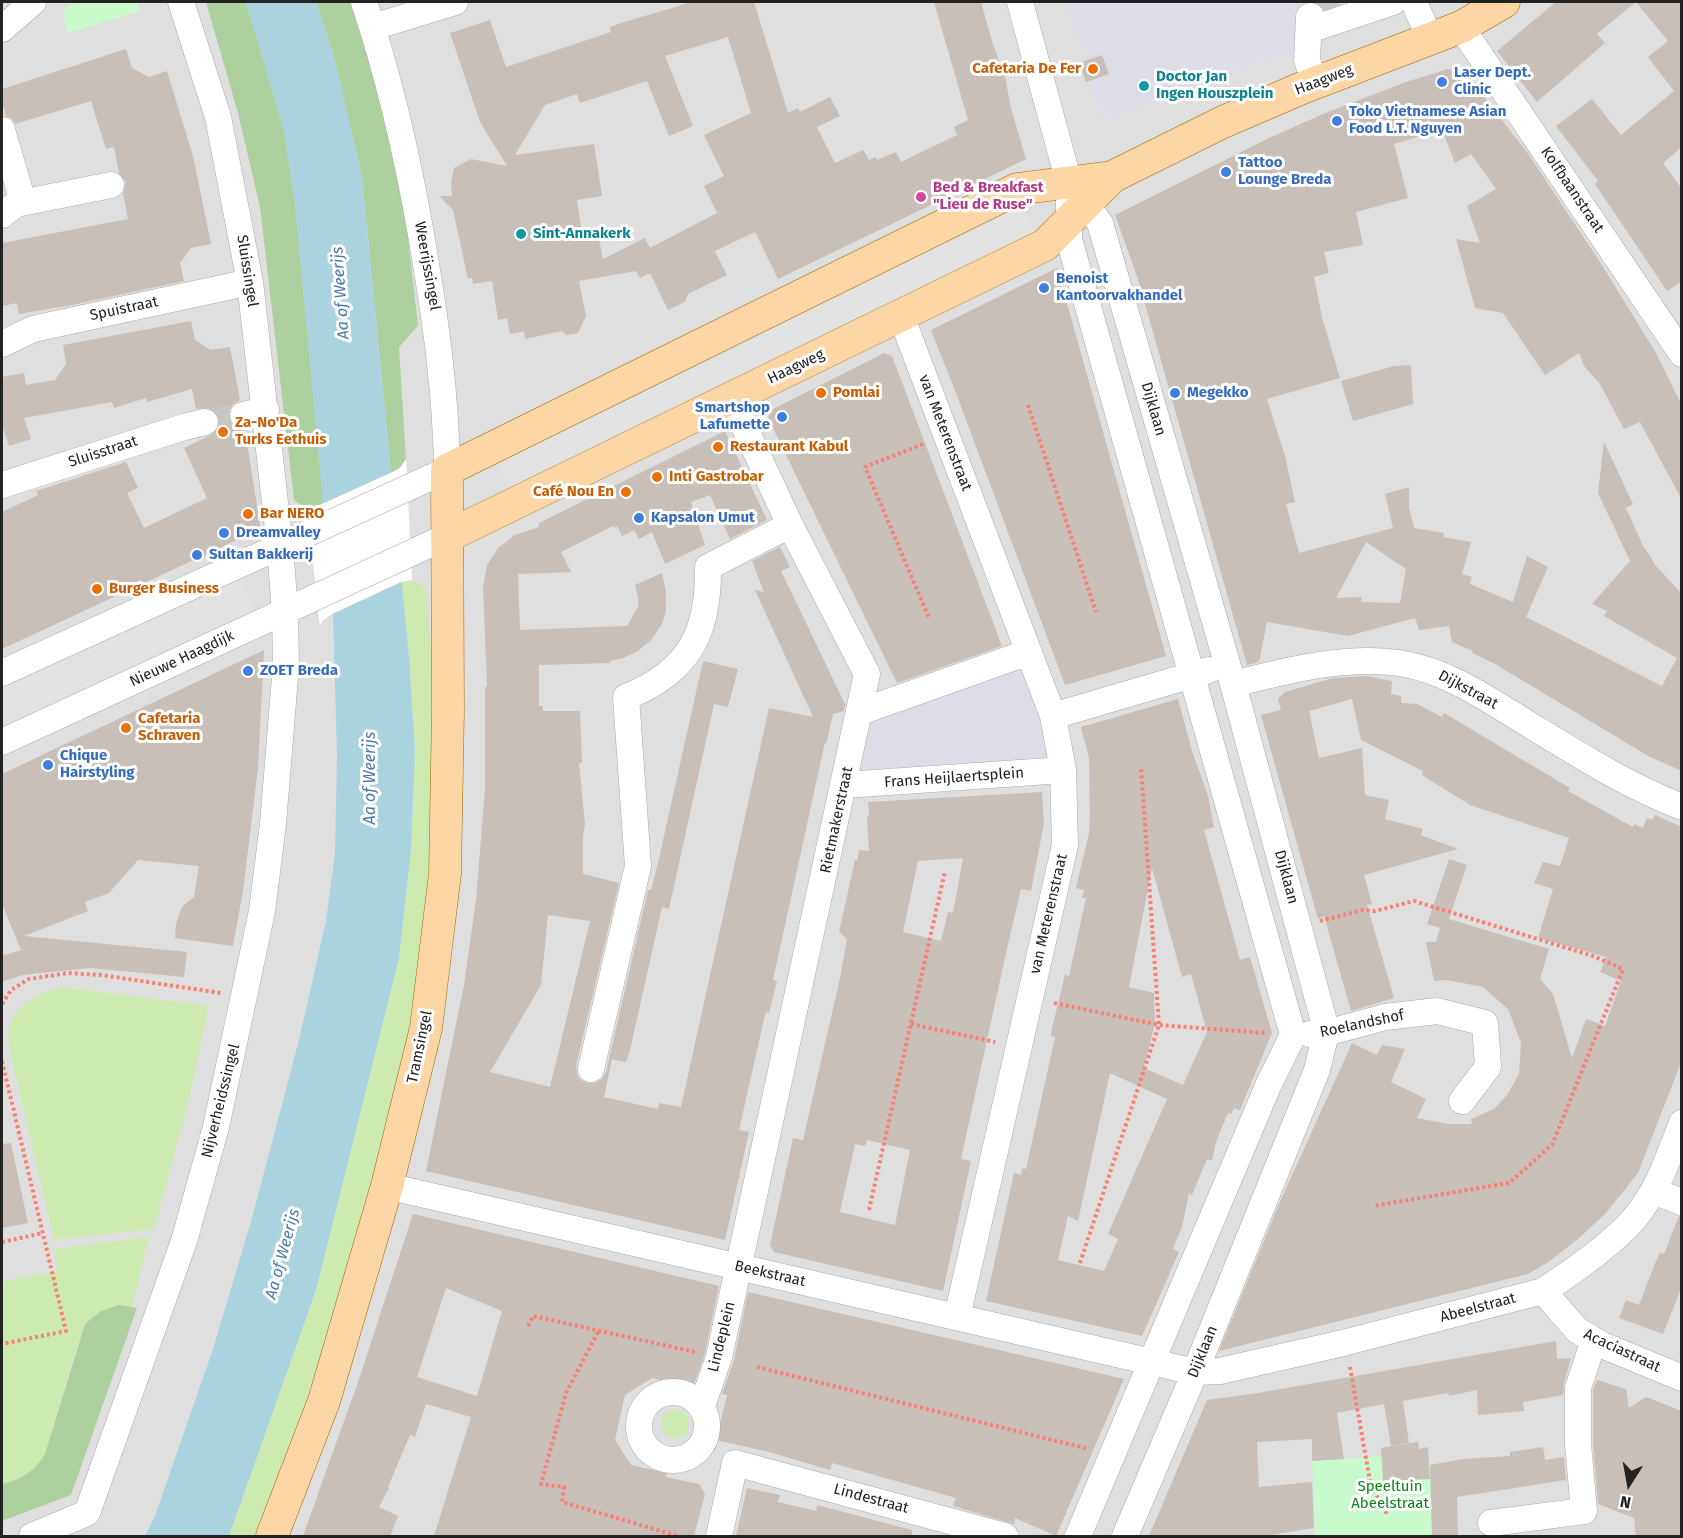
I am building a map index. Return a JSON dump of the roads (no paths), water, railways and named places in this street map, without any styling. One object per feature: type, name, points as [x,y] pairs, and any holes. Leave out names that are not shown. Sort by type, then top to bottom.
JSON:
[{"type":"main road","name":"Haagweg","points":[[448,536],[1045,245],[1074,203],[1112,177],[1223,122],[1315,83],[1461,27],[1504,2]]},
{"type":"main road","name":"Haagweg","points":[[447,470],[1017,189],[1074,203]]},
{"type":"main road","name":"Weerijssingel","points":[[447,470],[448,536]]},
{"type":"main road","name":"Tramsingel","points":[[272,1536],[324,1401],[387,1186],[426,1028],[445,874],[448,536]]},
{"type":"street","points":[[2,29],[33,2]]},
{"type":"street","name":"Sluissingel","points":[[181,2],[218,117],[250,282],[254,412],[280,547],[285,612]]},
{"type":"street","name":"Weerijssingel","points":[[364,2],[373,27],[410,168],[435,311],[447,470]]},
{"type":"street","points":[[373,27],[455,2]]},
{"type":"street","points":[[1020,2],[1074,203],[1069,239],[1293,1035],[1268,1086],[1078,1536]]},
{"type":"street","points":[[1315,83],[1307,60],[1312,21],[1393,2]]},
{"type":"street","points":[[1414,2],[1430,39]]},
{"type":"street","name":"Kolfbaanstraat","points":[[1461,27],[1682,354]]},
{"type":"street","points":[[2,130],[12,209],[111,185]]},
{"type":"street","name":"Dijklaan","points":[[1074,203],[1100,222],[1230,674],[1326,1034],[1317,1070],[1195,1372],[1125,1536]]},
{"type":"street","name":"Spuistraat","points":[[2,344],[33,329],[250,282]]},
{"type":"street","name":"van Meterenstraat","points":[[901,316],[1053,716],[1063,770],[1065,845],[957,1317]]},
{"type":"street","name":"Rietmakerstraat","points":[[731,398],[790,525],[867,674],[740,1267]]},
{"type":"street","name":"Sluisstraat","points":[[2,485],[205,422]]},
{"type":"street","name":"Haagweg","points":[[280,547],[447,470]]},
{"type":"street","points":[[591,1069],[638,866],[626,697],[648,688],[675,669],[693,647],[708,597],[708,567],[790,525]]},
{"type":"street","name":"Haagweg","points":[[364,576],[448,536]]},
{"type":"street","points":[[2,673],[280,547]]},
{"type":"street","name":"Nieuwe Haagdijk","points":[[2,742],[364,576]]},
{"type":"street","name":"Nijverheidssingel","points":[[32,1536],[87,1514],[184,1241],[216,1126],[262,911],[273,824],[286,665],[285,612]]},
{"type":"street","points":[[860,711],[1029,652]]},
{"type":"street","name":"Dijkstraat","points":[[1053,716],[1193,675],[1301,668],[1357,661],[1398,663],[1434,672],[1472,690],[1587,760],[1649,794],[1682,807]]},
{"type":"street","name":"Frans Heijlaertsplein","points":[[845,785],[1063,770]]},
{"type":"street","name":"Roelandshof","points":[[1293,1035],[1326,1034],[1385,1017],[1437,1011],[1485,1023],[1488,1067],[1462,1101]]},
{"type":"street","name":"Abeelstraat","points":[[1153,1362],[1195,1372],[1220,1371],[1343,1343],[1543,1291],[1572,1272],[1634,1219],[1653,1191],[1682,1123]]},
{"type":"street","name":"Beekstraat","points":[[387,1186],[1153,1362]]},
{"type":"street","points":[[1653,1191],[1682,1202]]},
{"type":"street","name":"Lindeplein","points":[[702,1406],[719,1357],[740,1267]]},
{"type":"street","name":"Acaciastraat","points":[[1543,1291],[1577,1330],[1594,1340],[1682,1378]]},
{"type":"street","points":[[1491,1523],[1584,1511],[1578,1444],[1578,1388],[1594,1340]]},
{"type":"street","name":"Lindestraat","points":[[719,1536],[735,1463],[1005,1536]]},
{"type":"water","name":"Aa of Weerijs","points":[[246,2],[316,2],[335,61],[362,177],[409,657],[415,751],[411,850],[399,958],[316,1290],[229,1536],[145,1536],[155,1516],[213,1349],[252,1218],[299,1040],[326,921],[335,854],[337,756],[333,614],[295,203],[284,130]]},
{"type":"tunnel","points":[[1315,11],[1342,2]]},
{"type":"tunnel","points":[[205,422],[243,415]]},
{"type":"place","name":"Cafetaria De Fer","points":[[1093,69]]},
{"type":"place","name":"Laser Dept. Clinic","points":[[1442,82]]},
{"type":"place","name":"Doctor Jan Ingen Houszplein","points":[[1144,86]]},
{"type":"place","name":"Toko Vietnamese Asian Food L.T. Nguyen","points":[[1337,121]]},
{"type":"place","name":"Tattoo Lounge Breda","points":[[1226,172]]},
{"type":"place","name":"Bed & Breakfast \"Lieu de Ruse\"","points":[[921,197]]},
{"type":"place","name":"Sint-Annakerk","points":[[521,234]]},
{"type":"place","name":"Benoist Kantoorvakhandel","points":[[1044,288]]},
{"type":"place","name":"Pomlai","points":[[821,393]]},
{"type":"place","name":"Megekko","points":[[1175,393]]},
{"type":"place","name":"Smartshop Lafumette","points":[[782,417]]},
{"type":"place","name":"Za-No'Da Turks Eethuis","points":[[223,432]]},
{"type":"place","name":"Restaurant Kabul","points":[[718,447]]},
{"type":"place","name":"Inti Gastrobar","points":[[657,477]]},
{"type":"place","name":"Café Nou En","points":[[626,492]]},
{"type":"place","name":"Bar NERO","points":[[248,514]]},
{"type":"place","name":"Kapsalon Umut","points":[[639,518]]},
{"type":"place","name":"Dreamvalley","points":[[224,533]]},
{"type":"place","name":"Sultan Bakkerij","points":[[197,555]]},
{"type":"place","name":"Burger Business","points":[[97,589]]},
{"type":"place","name":"ZOET Breda","points":[[248,671]]},
{"type":"place","name":"Cafetaria Schraven","points":[[126,728]]},
{"type":"place","name":"Chique Hairstyling","points":[[48,765]]},
{"type":"park label","name":"Speeltuin Abeelstraat","points":[[1390,1496]]}]
